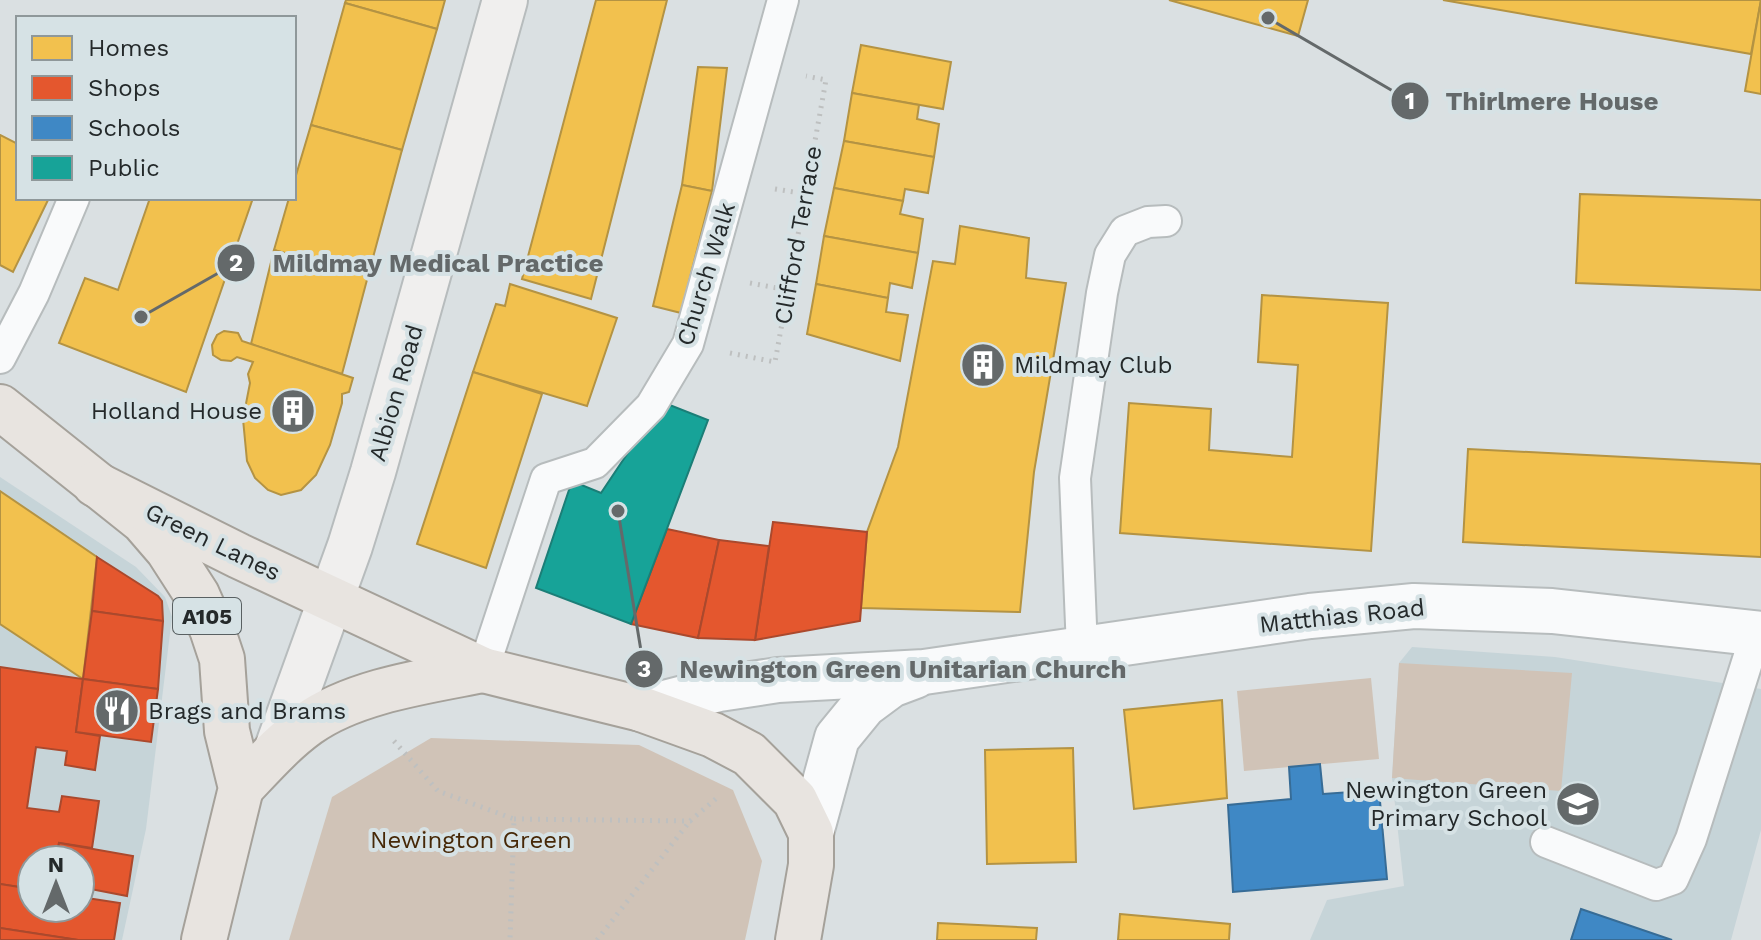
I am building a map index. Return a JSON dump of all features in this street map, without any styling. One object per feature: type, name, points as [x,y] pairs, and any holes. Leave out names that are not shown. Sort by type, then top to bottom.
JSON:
[{"type":"main road","name":"Albion Road","points":[[276,751],[373,472],[505,0]]},
{"type":"main road","name":"Green Lanes","points":[[0,407],[143,521],[168,550],[197,595],[222,659],[227,731],[241,788]]},
{"type":"main road","name":"Green Lanes","points":[[95,484],[331,599]]},
{"type":"main road","name":"A105","points":[[331,599],[483,670],[641,709],[713,735],[749,754],[795,800],[811,833],[811,865],[798,940]]},
{"type":"main road","name":"A105","points":[[204,940],[241,788],[276,751],[307,724],[334,709],[407,685],[483,670]]},
{"type":"street","name":"Matthias Road","points":[[641,709],[719,689],[778,680],[924,672],[1310,616],[1414,606],[1552,611],[1759,634]]},
{"type":"street","name":"Matthias Road","points":[[811,833],[837,738],[864,705],[891,685],[924,672]]},
{"type":"lane","name":"Church Walk","points":[[483,670],[546,479],[595,463],[651,406],[688,344],[783,0]]},
{"type":"lane","points":[[0,358],[34,293],[73,200]]},
{"type":"lane","points":[[1082,649],[1075,478],[1102,293],[1110,255],[1125,231],[1148,222],[1166,221]]},
{"type":"lane","points":[[1546,842],[1656,885],[1673,879],[1691,839],[1759,634]]},
{"type":"path","name":"Clifford Terrace","points":[[688,344],[775,362],[826,80],[765,68]]},
{"type":"path","points":[[390,737],[438,791],[514,819],[690,821]]},
{"type":"path","points":[[597,940],[690,821],[728,789]]},
{"type":"path","points":[[510,940],[514,819]]},
{"type":"shaded area","points":[[0,477],[136,567],[165,597],[172,617],[146,829],[122,940],[0,940]]},
{"type":"shaded area","name":"Newington Green Primary School","points":[[1412,647],[1555,657],[1761,689],[1761,830],[1731,940],[1310,940],[1327,900],[1404,886],[1392,778],[1399,663]]},
{"type":"green space","points":[[1399,663],[1572,673],[1561,791],[1392,778]]},
{"type":"green space","points":[[1371,678],[1379,759],[1244,771],[1237,691]]},
{"type":"green space","name":"Newington Green","points":[[431,738],[639,745],[733,790],[762,861],[745,940],[289,940],[332,797]]},
{"type":"building: Homes","points":[[346,0],[445,0],[437,29],[345,3]]},
{"type":"building: Homes","points":[[596,0],[667,0],[591,299],[522,279]]},
{"type":"building: Homes","points":[[1169,0],[1308,0],[1298,36]]},
{"type":"building: Homes","points":[[1443,0],[1761,0],[1751,54]]},
{"type":"building: Homes","points":[[1761,0],[1761,94],[1745,91]]},
{"type":"building: Homes","points":[[345,3],[437,29],[402,150],[311,125]]},
{"type":"building: Homes","points":[[861,45],[951,62],[943,109],[852,93]]},
{"type":"building: Homes","points":[[698,67],[727,68],[712,191],[682,185]]},
{"type":"building: Homes","points":[[852,93],[919,105],[917,119],[939,124],[934,157],[844,141]]},
{"type":"building: Homes","points":[[311,125],[402,150],[368,276],[274,250],[288,200],[296,200],[296,175]]},
{"type":"building: Homes","points":[[0,135],[16,143],[16,200],[48,200],[13,272],[0,265]]},
{"type":"building: Homes","points":[[844,141],[934,157],[928,193],[905,189],[903,201],[834,188]]},
{"type":"building: Homes","points":[[682,185],[712,191],[681,313],[653,306]]},
{"type":"building: Homes","points":[[834,188],[903,201],[900,214],[923,219],[918,253],[824,236]]},
{"type":"building: Homes","points":[[1580,194],[1761,200],[1761,290],[1576,283]]},
{"type":"building: Homes","points":[[149,200],[252,200],[186,392],[59,343],[85,278],[118,290]]},
{"type":"building: Homes","name":"Mildmay Club","points":[[960,226],[1029,238],[1026,278],[1066,283],[1034,472],[1020,612],[861,608],[867,532],[898,447],[933,261],[955,264]]},
{"type":"building: Homes","points":[[824,236],[918,253],[912,288],[890,283],[888,298],[816,284]]},
{"type":"building: Homes","points":[[274,250],[368,276],[342,374],[251,344]]},
{"type":"building: Homes","points":[[510,284],[617,318],[587,406],[473,372],[496,304],[505,306]]},
{"type":"building: Homes","points":[[816,284],[888,298],[886,312],[908,315],[900,361],[807,334]]},
{"type":"building: Homes","points":[[1262,295],[1388,303],[1371,551],[1120,533],[1129,403],[1211,409],[1209,450],[1292,457],[1298,365],[1258,362]]},
{"type":"building: Homes","name":"Holland House","points":[[224,331],[238,333],[242,341],[353,378],[349,392],[342,394],[330,445],[316,475],[301,490],[281,495],[268,490],[255,478],[247,461],[243,419],[250,383],[248,374],[253,362],[237,357],[231,361],[221,360],[213,355],[212,345],[217,335]]},
{"type":"building: Homes","points":[[473,372],[542,394],[486,568],[417,544]]},
{"type":"building: Homes","points":[[1468,449],[1761,464],[1761,557],[1463,542]]},
{"type":"building: Homes","points":[[0,491],[97,557],[83,679],[0,624]]},
{"type":"building: Homes","points":[[1222,700],[1227,798],[1134,809],[1124,710]]},
{"type":"building: Homes","points":[[1073,748],[1076,862],[987,864],[985,750]]},
{"type":"building: Homes","points":[[1120,914],[1230,924],[1229,940],[1118,940]]},
{"type":"building: Homes","points":[[938,923],[1037,928],[1036,940],[937,940]]},
{"type":"building: Shops","points":[[773,522],[867,532],[860,621],[755,640]]},
{"type":"building: Shops","points":[[667,529],[719,540],[698,638],[631,624]]},
{"type":"building: Shops","points":[[719,540],[769,546],[755,640],[698,638]]},
{"type":"building: Shops","points":[[97,557],[158,596],[162,601],[163,621],[92,611]]},
{"type":"building: Shops","points":[[92,611],[163,621],[158,689],[83,679]]},
{"type":"building: Shops","points":[[0,667],[83,679],[76,732],[100,736],[95,770],[65,765],[67,751],[36,747],[27,808],[59,812],[62,796],[99,801],[93,844],[16,844],[16,886],[0,884]]},
{"type":"building: Shops","name":"Brags and Brams","points":[[83,679],[158,689],[151,742],[76,732]]},
{"type":"building: Shops","points":[[96,850],[133,856],[127,896],[96,890]]},
{"type":"building: Shops","points":[[0,884],[16,886],[16,924],[96,924],[96,899],[120,903],[114,940],[78,940],[0,928]]},
{"type":"building: Shops","points":[[0,928],[78,940],[0,940]]},
{"type":"building: Schools","points":[[1320,764],[1323,794],[1379,790],[1387,879],[1233,892],[1228,805],[1291,799],[1289,767]]},
{"type":"building: Schools","points":[[1581,909],[1672,940],[1571,940]]},
{"type":"building: Public","points":[[662,402],[708,420],[631,624],[536,588],[572,481],[601,493]]},
{"type":"place","name":"Thirlmere House","points":[[1268,18]]},
{"type":"place","name":"Mildmay Medical Practice","points":[[141,317]]},
{"type":"place","name":"Mildmay Club","points":[[983,365]]},
{"type":"place","name":"Holland House","points":[[293,411]]},
{"type":"place","name":"Newington Green Unitarian Church","points":[[618,511]]},
{"type":"place","name":"Brags and Brams","points":[[117,711]]},
{"type":"place","name":"Newington Green Primary School","points":[[1578,804]]}]
